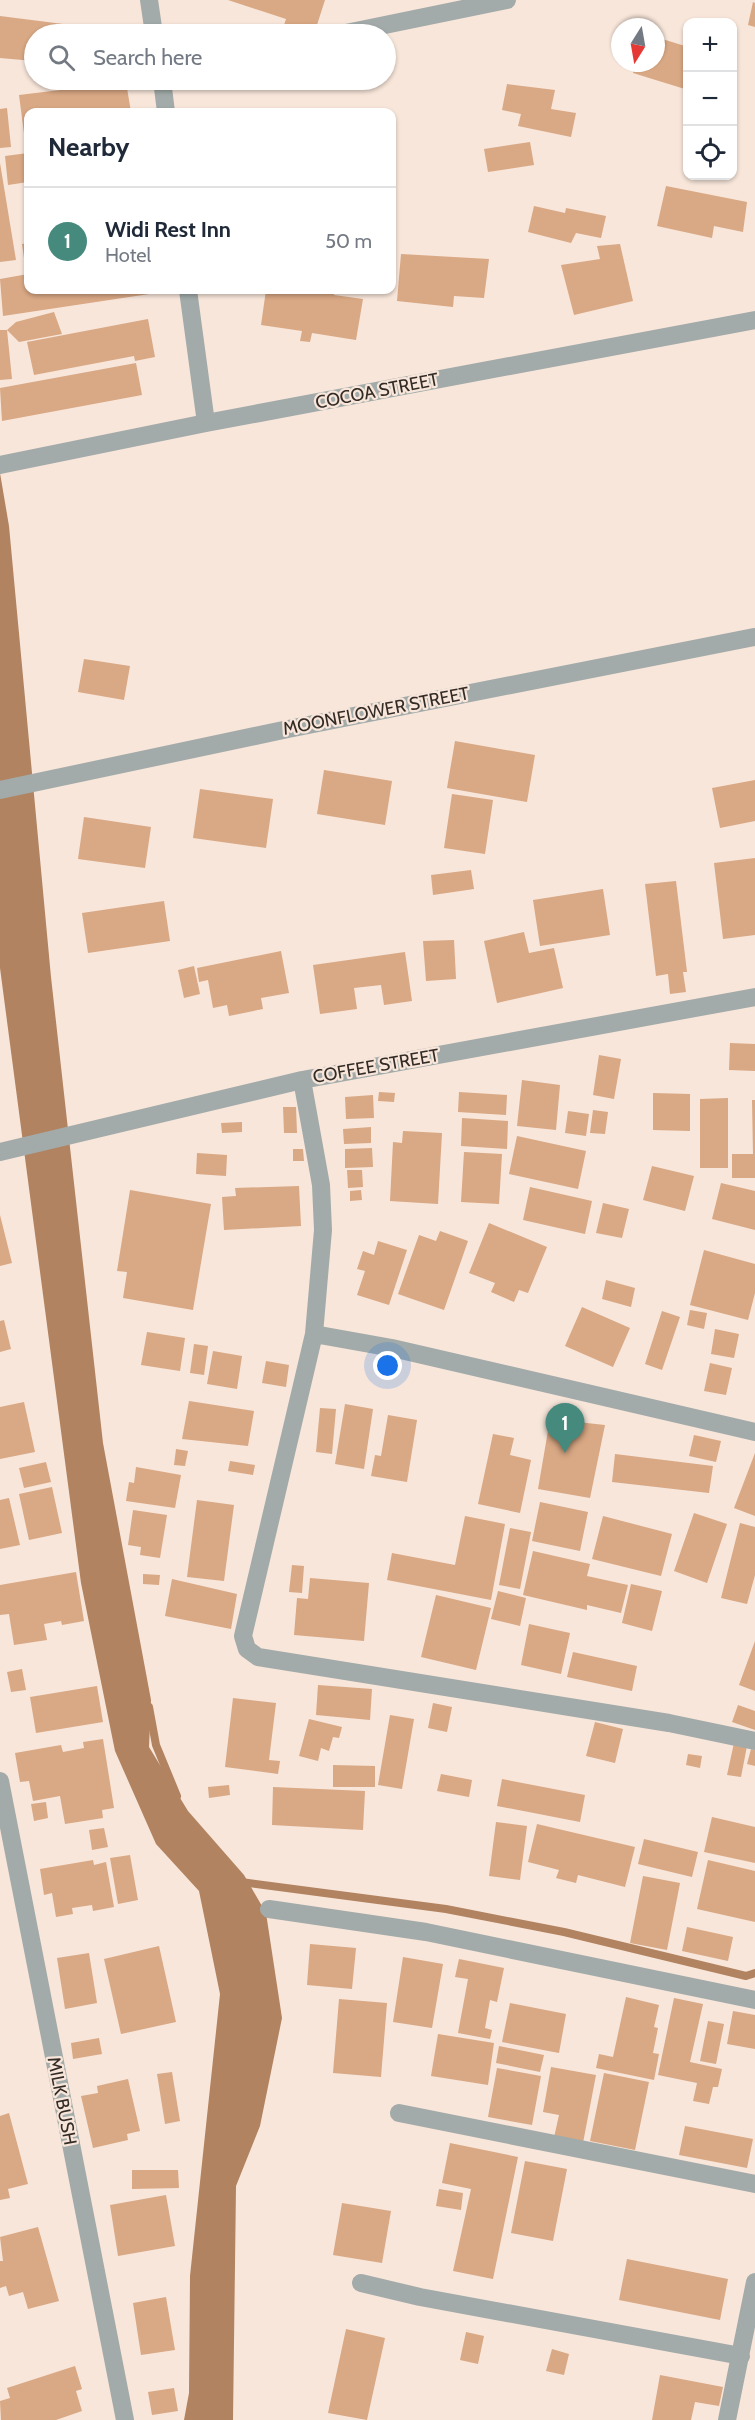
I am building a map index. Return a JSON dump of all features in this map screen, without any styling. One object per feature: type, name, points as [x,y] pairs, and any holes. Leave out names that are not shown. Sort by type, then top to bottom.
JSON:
[{"type":"street","points":[[148,0],[152,24]]},
{"type":"street","points":[[379,24],[443,7],[507,0]]},
{"type":"street","points":[[163,90],[166,108]]},
{"type":"street","points":[[190,294],[206,423]]},
{"type":"street","name":"COCOA STREET","points":[[0,465],[206,423],[755,320]]},
{"type":"street","name":"MOONFLOWER STREET","points":[[0,790],[288,729],[754,637]]},
{"type":"street","name":"COFFEE STREET","points":[[0,1152],[302,1080],[755,997]]},
{"type":"street","points":[[302,1080],[321,1185],[323,1230],[314,1334],[243,1636],[247,1649],[258,1657],[669,1723],[755,1741]]},
{"type":"street","points":[[314,1334],[392,1348],[755,1432]]},
{"type":"street","name":"MILK BUSH","points":[[0,1781],[125,2420]]},
{"type":"street","points":[[269,1909],[426,1932],[755,2000]]},
{"type":"street","points":[[399,2113],[755,2184]]},
{"type":"street","points":[[727,2420],[755,2282]]},
{"type":"street","points":[[361,2283],[420,2297],[741,2356]]},
{"type":"shaded area","points":[[0,473],[9,526],[51,977],[103,1443],[151,1700],[149,1747],[188,1811],[244,1875],[266,1913],[282,2018],[260,2126],[236,2186],[233,2420],[184,2420],[189,2393],[190,2276],[220,1994],[199,1891],[156,1844],[115,1751],[81,1583],[0,968]]},
{"type":"building","points":[[228,0],[325,0],[317,24],[284,24],[286,19]]},
{"type":"building","points":[[753,2],[755,3],[755,27],[748,25]]},
{"type":"building","points":[[0,16],[63,24],[24,24],[24,60],[0,58]]},
{"type":"building","points":[[665,40],[683,45],[683,88],[633,73],[665,72]]},
{"type":"building","points":[[507,84],[555,90],[551,109],[576,113],[571,137],[518,126],[521,114],[502,110]]},
{"type":"building","points":[[60,90],[127,90],[130,108],[24,108],[24,133],[19,95]]},
{"type":"building","points":[[7,108],[11,147],[0,148],[0,109]]},
{"type":"building","points":[[530,142],[534,165],[488,172],[484,149]]},
{"type":"building","points":[[24,154],[24,183],[8,185],[5,156]]},
{"type":"building","points":[[0,163],[16,260],[0,262]]},
{"type":"building","points":[[666,186],[747,202],[743,232],[714,226],[712,238],[657,226]]},
{"type":"building","points":[[534,206],[565,213],[566,208],[606,216],[601,238],[576,233],[571,243],[528,232]]},
{"type":"building","points":[[620,244],[633,301],[574,315],[561,265],[600,259],[597,246]]},
{"type":"building","points":[[401,254],[489,259],[484,298],[454,296],[453,307],[397,301]]},
{"type":"building","points":[[24,275],[24,294],[149,294],[3,316],[0,279]]},
{"type":"building","points":[[265,294],[334,294],[363,299],[356,340],[312,333],[310,342],[300,341],[302,331],[261,325]]},
{"type":"building","points":[[54,312],[62,334],[19,342],[7,330],[16,322]]},
{"type":"building","points":[[148,319],[155,357],[135,361],[134,356],[34,375],[27,342]]},
{"type":"building","points":[[0,330],[7,330],[12,379],[0,380]]},
{"type":"building","points":[[136,363],[142,395],[2,421],[0,388]]},
{"type":"building","points":[[84,659],[130,666],[124,700],[78,692]]},
{"type":"building","points":[[455,741],[535,755],[527,802],[447,788]]},
{"type":"building","points":[[324,770],[392,781],[385,825],[317,814]]},
{"type":"building","points":[[755,780],[755,821],[720,828],[712,788]]},
{"type":"building","points":[[200,789],[273,799],[266,848],[193,838]]},
{"type":"building","points":[[452,794],[493,800],[485,854],[444,848]]},
{"type":"building","points":[[84,817],[151,827],[145,868],[78,859]]},
{"type":"building","points":[[755,858],[755,935],[723,939],[714,863]]},
{"type":"building","points":[[471,870],[474,889],[433,895],[431,875]]},
{"type":"building","points":[[676,881],[687,972],[683,972],[686,992],[670,994],[668,974],[656,976],[645,884]]},
{"type":"building","points":[[603,889],[610,935],[540,946],[533,900]]},
{"type":"building","points":[[164,901],[170,941],[88,953],[82,913]]},
{"type":"building","points":[[524,932],[529,953],[554,948],[563,988],[497,1003],[484,941]]},
{"type":"building","points":[[454,940],[456,979],[426,981],[423,941]]},
{"type":"building","points":[[281,951],[289,993],[261,998],[263,1009],[229,1016],[227,1005],[213,1008],[208,980],[199,982],[197,968]]},
{"type":"building","points":[[405,952],[412,1001],[384,1005],[381,985],[354,988],[357,1009],[320,1014],[313,965]]},
{"type":"building","points":[[194,966],[200,994],[184,998],[178,970]]},
{"type":"building","points":[[730,1043],[755,1044],[755,1071],[729,1070]]},
{"type":"building","points":[[599,1055],[621,1059],[614,1099],[593,1095]]},
{"type":"building","points":[[522,1080],[560,1085],[556,1130],[517,1126]]},
{"type":"building","points":[[379,1092],[395,1093],[394,1102],[378,1101]]},
{"type":"building","points":[[459,1092],[507,1095],[506,1115],[458,1112]]},
{"type":"building","points":[[653,1093],[690,1094],[690,1131],[653,1130]]},
{"type":"building","points":[[373,1095],[374,1118],[346,1119],[345,1097]]},
{"type":"building","points":[[728,1098],[728,1168],[700,1168],[700,1099]]},
{"type":"building","points":[[752,1100],[755,1100],[755,1178],[732,1178],[732,1154],[753,1154]]},
{"type":"building","points":[[283,1107],[296,1107],[297,1133],[284,1133]]},
{"type":"building","points":[[593,1110],[608,1112],[605,1134],[590,1133]]},
{"type":"building","points":[[568,1111],[589,1114],[586,1136],[565,1133]]},
{"type":"building","points":[[462,1118],[508,1121],[507,1149],[461,1146]]},
{"type":"building","points":[[242,1122],[242,1132],[222,1133],[221,1123]]},
{"type":"building","points":[[371,1127],[371,1143],[344,1144],[343,1129]]},
{"type":"building","points":[[403,1131],[442,1133],[438,1204],[390,1201],[393,1142],[402,1143]]},
{"type":"building","points":[[517,1136],[586,1151],[578,1189],[509,1174]]},
{"type":"building","points":[[372,1148],[373,1167],[345,1168],[345,1149]]},
{"type":"building","points":[[293,1149],[303,1149],[304,1161],[293,1161]]},
{"type":"building","points":[[464,1152],[502,1154],[499,1204],[461,1202]]},
{"type":"building","points":[[197,1153],[227,1155],[226,1176],[196,1174]]},
{"type":"building","points":[[652,1166],[694,1176],[685,1211],[643,1200]]},
{"type":"building","points":[[347,1170],[362,1170],[363,1187],[348,1188]]},
{"type":"building","points":[[721,1183],[755,1191],[755,1230],[712,1219]]},
{"type":"building","points":[[299,1186],[301,1226],[224,1230],[222,1197],[236,1196],[235,1188]]},
{"type":"building","points":[[530,1187],[592,1201],[585,1234],[523,1220]]},
{"type":"building","points":[[130,1190],[211,1204],[193,1310],[123,1298],[127,1272],[117,1271]]},
{"type":"building","points":[[361,1190],[362,1200],[350,1201],[350,1191]]},
{"type":"building","points":[[603,1203],[629,1209],[622,1238],[596,1233]]},
{"type":"building","points":[[0,1215],[12,1263],[0,1266]]},
{"type":"building","points":[[489,1223],[547,1247],[528,1293],[519,1290],[514,1302],[491,1292],[495,1283],[469,1273]]},
{"type":"building","points":[[440,1231],[468,1241],[444,1310],[398,1294],[419,1235],[436,1241]]},
{"type":"building","points":[[378,1241],[407,1250],[389,1305],[357,1295],[365,1271],[357,1269],[363,1251],[374,1255]]},
{"type":"building","points":[[704,1250],[755,1264],[755,1293],[748,1320],[690,1305]]},
{"type":"building","points":[[606,1280],[635,1288],[631,1307],[602,1299]]},
{"type":"building","points":[[582,1307],[630,1328],[613,1367],[565,1346]]},
{"type":"building","points":[[690,1310],[707,1313],[704,1329],[687,1325]]},
{"type":"building","points":[[662,1311],[680,1317],[662,1370],[645,1364]]},
{"type":"building","points":[[4,1320],[11,1349],[0,1352],[0,1321]]},
{"type":"building","points":[[715,1329],[739,1334],[734,1358],[711,1354]]},
{"type":"building","points":[[147,1332],[185,1338],[180,1371],[141,1365]]},
{"type":"building","points":[[194,1344],[208,1346],[204,1375],[190,1373]]},
{"type":"building","points":[[213,1351],[242,1356],[237,1389],[207,1384]]},
{"type":"building","points":[[266,1361],[289,1365],[286,1387],[262,1383]]},
{"type":"building","points":[[710,1363],[732,1368],[726,1395],[704,1391]]},
{"type":"building","points":[[189,1401],[254,1411],[248,1446],[182,1439]]},
{"type":"building","points":[[24,1402],[35,1452],[0,1459],[0,1407]]},
{"type":"building","points":[[345,1404],[373,1409],[364,1469],[335,1464]]},
{"type":"building","points":[[320,1408],[336,1409],[332,1454],[316,1452]]},
{"type":"building","points":[[388,1415],[417,1420],[407,1482],[371,1476],[375,1455],[381,1456]]},
{"type":"building","points":[[550,1419],[605,1425],[590,1498],[538,1489]]},
{"type":"building","points":[[493,1434],[514,1438],[510,1455],[531,1460],[520,1513],[478,1504]]},
{"type":"building","points":[[694,1435],[721,1441],[716,1462],[689,1456]]},
{"type":"building","points":[[176,1449],[188,1451],[185,1466],[174,1465]]},
{"type":"building","points":[[755,1453],[755,1516],[734,1508]]},
{"type":"building","points":[[615,1454],[713,1466],[709,1493],[612,1482]]},
{"type":"building","points":[[230,1461],[255,1465],[253,1475],[228,1471]]},
{"type":"building","points":[[46,1462],[51,1482],[24,1488],[19,1468]]},
{"type":"building","points":[[136,1467],[181,1475],[175,1508],[126,1501],[129,1482],[134,1483]]},
{"type":"building","points":[[52,1487],[62,1533],[29,1540],[19,1494]]},
{"type":"building","points":[[9,1498],[20,1545],[0,1549],[0,1500]]},
{"type":"building","points":[[197,1500],[234,1505],[224,1581],[187,1577]]},
{"type":"building","points":[[540,1502],[588,1512],[580,1551],[532,1541]]},
{"type":"building","points":[[133,1510],[167,1515],[160,1558],[140,1555],[141,1547],[128,1545]]},
{"type":"building","points":[[694,1513],[727,1524],[707,1583],[674,1571]]},
{"type":"building","points":[[465,1516],[505,1524],[491,1600],[387,1580],[392,1553],[455,1565]]},
{"type":"building","points":[[603,1516],[672,1534],[661,1576],[592,1559]]},
{"type":"building","points":[[740,1523],[755,1527],[755,1575],[747,1604],[721,1598]]},
{"type":"building","points":[[510,1528],[531,1532],[520,1589],[499,1585]]},
{"type":"building","points":[[533,1551],[590,1564],[587,1576],[628,1585],[621,1613],[587,1605],[587,1610],[523,1595]]},
{"type":"building","points":[[292,1565],[304,1566],[302,1593],[289,1592]]},
{"type":"building","points":[[76,1572],[84,1621],[62,1625],[61,1621],[44,1624],[47,1640],[14,1645],[9,1614],[0,1615],[0,1585]]},
{"type":"building","points":[[143,1574],[160,1575],[159,1585],[143,1584]]},
{"type":"building","points":[[310,1578],[369,1583],[364,1641],[294,1635],[297,1598],[308,1599]]},
{"type":"building","points":[[172,1579],[237,1594],[231,1629],[165,1616]]},
{"type":"building","points":[[631,1584],[662,1591],[652,1631],[622,1623]]},
{"type":"building","points":[[498,1591],[526,1598],[520,1626],[491,1619]]},
{"type":"building","points":[[436,1595],[491,1608],[476,1670],[421,1657]]},
{"type":"building","points":[[529,1624],[570,1633],[561,1674],[521,1665]]},
{"type":"building","points":[[755,1641],[755,1691],[739,1685]]},
{"type":"building","points":[[573,1652],[637,1666],[632,1691],[567,1677]]},
{"type":"building","points":[[22,1669],[26,1690],[11,1692],[7,1672]]},
{"type":"building","points":[[318,1685],[372,1689],[370,1720],[316,1715]]},
{"type":"building","points":[[97,1686],[103,1722],[36,1733],[30,1697]]},
{"type":"building","points":[[233,1698],[276,1703],[269,1760],[280,1761],[278,1774],[225,1767]]},
{"type":"building","points":[[433,1703],[452,1707],[447,1732],[428,1728]]},
{"type":"building","points":[[738,1705],[755,1711],[755,1730],[732,1722]]},
{"type":"building","points":[[390,1715],[414,1719],[402,1789],[378,1785]]},
{"type":"building","points":[[309,1719],[342,1727],[339,1738],[333,1737],[329,1751],[321,1748],[318,1761],[299,1756]]},
{"type":"building","points":[[595,1722],[623,1729],[615,1763],[586,1756]]},
{"type":"building","points":[[103,1739],[114,1808],[102,1810],[103,1818],[65,1824],[60,1796],[33,1801],[29,1781],[20,1782],[15,1753],[61,1745],[63,1752],[84,1748],[83,1742]]},
{"type":"building","points":[[734,1743],[747,1746],[741,1777],[727,1775]]},
{"type":"building","points":[[751,1749],[755,1750],[755,1766],[747,1764]]},
{"type":"building","points":[[688,1754],[702,1756],[700,1768],[686,1765]]},
{"type":"building","points":[[333,1765],[375,1766],[375,1787],[333,1787]]},
{"type":"building","points":[[441,1774],[472,1780],[469,1797],[437,1791]]},
{"type":"building","points":[[502,1779],[585,1795],[580,1822],[497,1806]]},
{"type":"building","points":[[229,1785],[230,1795],[209,1798],[208,1787]]},
{"type":"building","points":[[273,1787],[365,1791],[363,1830],[272,1825]]},
{"type":"building","points":[[46,1802],[48,1818],[34,1821],[31,1804]]},
{"type":"building","points":[[712,1817],[755,1827],[755,1863],[704,1852]]},
{"type":"building","points":[[496,1822],[527,1826],[520,1880],[489,1876]]},
{"type":"building","points":[[537,1824],[635,1847],[625,1887],[578,1875],[576,1883],[556,1878],[559,1870],[528,1862]]},
{"type":"building","points":[[104,1828],[108,1847],[92,1850],[89,1830]]},
{"type":"building","points":[[644,1839],[698,1852],[692,1877],[638,1864]]},
{"type":"building","points":[[130,1855],[138,1900],[118,1904],[110,1858]]},
{"type":"building","points":[[93,1860],[94,1865],[106,1862],[114,1907],[93,1911],[92,1905],[72,1908],[73,1914],[56,1917],[52,1893],[44,1895],[40,1869]]},
{"type":"building","points":[[708,1860],[755,1871],[755,1922],[697,1909]]},
{"type":"building","points":[[643,1876],[680,1883],[667,1950],[630,1943]]},
{"type":"building","points":[[687,1927],[733,1937],[728,1961],[682,1951]]},
{"type":"building","points":[[310,1944],[356,1948],[352,1989],[307,1985]]},
{"type":"building","points":[[159,1946],[176,2022],[121,2034],[104,1959]]},
{"type":"building","points":[[89,1953],[97,2003],[65,2009],[57,1958]]},
{"type":"building","points":[[403,1957],[443,1964],[432,2028],[393,2022]]},
{"type":"building","points":[[459,1959],[504,1968],[497,2002],[490,2000],[485,2028],[492,2030],[490,2039],[458,2033],[468,1979],[455,1977]]},
{"type":"building","points":[[626,1997],[659,2005],[654,2027],[658,2028],[653,2053],[659,2054],[654,2080],[596,2068],[599,2054],[613,2057]]},
{"type":"building","points":[[674,1998],[703,2004],[690,2062],[722,2069],[718,2087],[713,2087],[709,2104],[693,2101],[697,2083],[658,2075]]},
{"type":"building","points":[[339,1999],[387,2003],[381,2077],[333,2073]]},
{"type":"building","points":[[510,2003],[566,2014],[559,2053],[502,2042]]},
{"type":"building","points":[[733,2011],[755,2015],[755,2049],[727,2044]]},
{"type":"building","points":[[708,2021],[724,2024],[716,2064],[700,2061]]},
{"type":"building","points":[[438,2034],[494,2043],[488,2085],[431,2076]]},
{"type":"building","points":[[99,2038],[102,2054],[73,2059],[71,2043]]},
{"type":"building","points":[[499,2046],[544,2055],[540,2072],[496,2063]]},
{"type":"building","points":[[551,2067],[596,2075],[582,2148],[553,2142],[559,2115],[543,2112]]},
{"type":"building","points":[[497,2068],[541,2076],[532,2125],[488,2117]]},
{"type":"building","points":[[172,2072],[180,2121],[165,2124],[157,2074]]},
{"type":"building","points":[[604,2073],[649,2082],[635,2150],[590,2141]]},
{"type":"building","points":[[128,2079],[140,2131],[127,2134],[128,2140],[93,2148],[81,2096],[98,2093],[97,2086]]},
{"type":"building","points":[[9,2113],[28,2184],[8,2189],[10,2198],[0,2200],[0,2116]]},
{"type":"building","points":[[685,2126],[753,2139],[747,2168],[679,2155]]},
{"type":"building","points":[[450,2143],[518,2157],[493,2279],[453,2271],[471,2189],[442,2183]]},
{"type":"building","points":[[525,2161],[567,2169],[553,2241],[511,2233]]},
{"type":"building","points":[[132,2170],[178,2170],[179,2188],[132,2189]]},
{"type":"building","points":[[439,2189],[463,2193],[461,2210],[436,2206]]},
{"type":"building","points":[[166,2195],[175,2246],[118,2256],[110,2205]]},
{"type":"building","points":[[342,2203],[391,2211],[382,2263],[333,2255]]},
{"type":"building","points":[[38,2227],[59,2301],[28,2309],[23,2292],[9,2296],[6,2286],[0,2288],[0,2261],[3,2261],[0,2237]]},
{"type":"building","points":[[627,2259],[728,2279],[720,2320],[619,2300]]},
{"type":"building","points":[[166,2297],[175,2350],[141,2355],[133,2303]]},
{"type":"building","points":[[346,2329],[385,2338],[367,2420],[328,2413]]},
{"type":"building","points":[[466,2332],[484,2336],[478,2364],[460,2360]]},
{"type":"building","points":[[552,2349],[569,2354],[564,2375],[546,2371]]},
{"type":"building","points":[[75,2366],[82,2389],[76,2391],[82,2411],[56,2420],[1,2420],[0,2401],[10,2398],[7,2388]]},
{"type":"building","points":[[660,2375],[723,2387],[719,2406],[695,2402],[691,2420],[652,2420]]},
{"type":"building","points":[[174,2388],[178,2411],[152,2415],[148,2392]]},
{"type":"waterway","points":[[149,1707],[156,1745],[177,1796]]},
{"type":"waterway","points":[[241,1882],[446,1909],[564,1932],[746,1976],[755,1973]]},
{"type":"place","name":"Widi Rest Inn","points":[[565,1453]]}]
